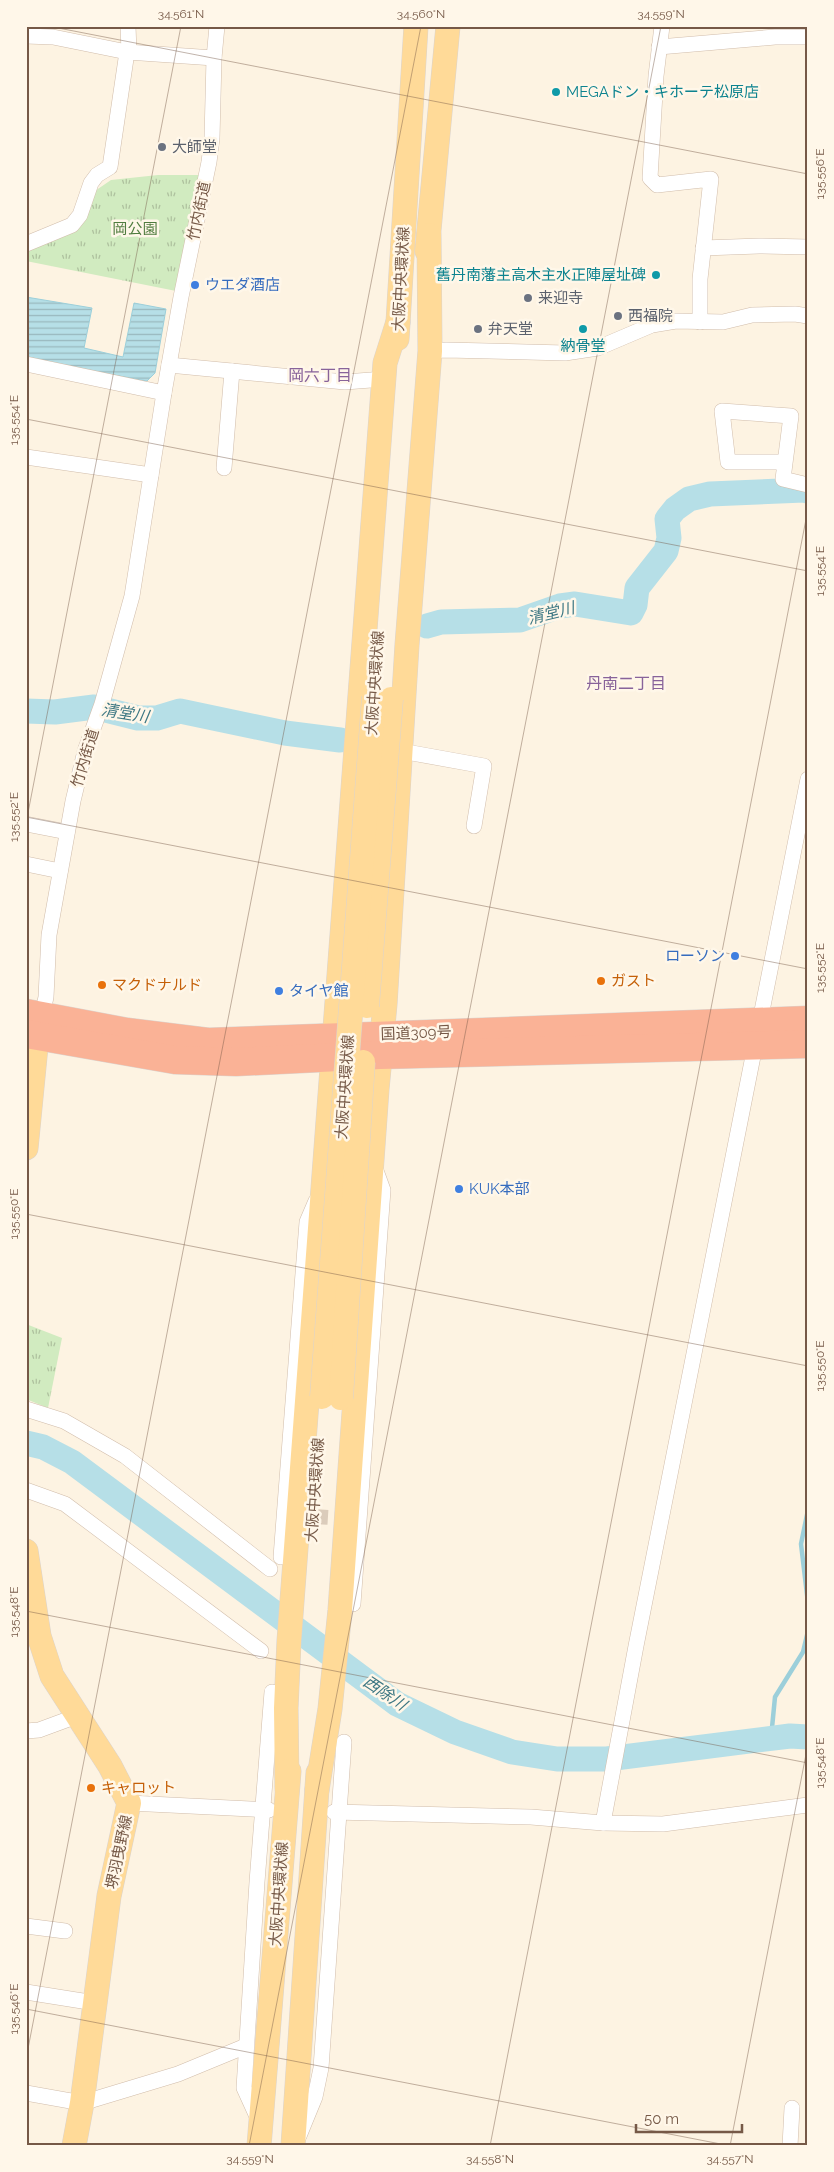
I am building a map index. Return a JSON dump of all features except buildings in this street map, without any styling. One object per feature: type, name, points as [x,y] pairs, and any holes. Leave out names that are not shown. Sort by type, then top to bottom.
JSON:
[{"type":"highway","name":"国道309号","points":[[33,1025],[127,1032],[208,1042],[332,1047],[757,1033],[808,1020]]},
{"type":"highway","name":"国道309号","points":[[757,1033],[808,1044]]},
{"type":"main road","name":"大阪中央環状線","points":[[260,2135],[287,1788],[299,1600],[332,1398],[364,1038],[382,698],[398,322],[416,26]]},
{"type":"main road","name":"大阪中央環状線","points":[[382,698],[406,481],[448,26]]},
{"type":"main road","points":[[332,1624],[381,1045],[430,351],[429,235]]},
{"type":"main road","points":[[299,1600],[332,1047],[363,678],[384,379],[386,362],[398,322]]},
{"type":"main road","points":[[26,1148],[33,1025]]},
{"type":"main road","name":"大阪中央環状線","points":[[294,2146],[318,1790],[332,1624],[332,1398]]},
{"type":"main road","name":"堺羽曳野線","points":[[26,1550],[39,1636],[52,1676],[110,1766],[129,1803],[109,1896],[82,2103],[74,2146]]},
{"type":"street","points":[[26,244],[72,225],[80,215],[91,183],[97,175],[110,167],[128,52],[128,26]]},
{"type":"street","name":"竹内街道","points":[[33,1025],[46,997],[49,935],[67,832],[85,751],[101,709],[132,596],[164,393],[210,154],[217,26]]},
{"type":"street","points":[[662,26],[650,178],[657,185],[711,179],[700,279],[700,322]]},
{"type":"street","points":[[26,36],[53,37],[128,52],[214,58]]},
{"type":"street","points":[[659,47],[775,37],[808,37]]},
{"type":"street","points":[[703,248],[808,247]]},
{"type":"street","points":[[430,351],[565,352],[598,348],[652,325],[676,321],[723,322],[752,315],[808,316]]},
{"type":"street","points":[[26,364],[164,393]]},
{"type":"street","points":[[169,365],[345,382],[384,379]]},
{"type":"street","points":[[224,468],[232,371]]},
{"type":"street","points":[[785,462],[728,462],[722,411],[791,416],[785,462],[782,479],[808,485]]},
{"type":"street","points":[[26,457],[151,475]]},
{"type":"street","points":[[401,751],[484,766],[474,826]]},
{"type":"street","points":[[603,1822],[808,779]]},
{"type":"street","points":[[26,824],[67,832]]},
{"type":"street","points":[[26,864],[60,871]]},
{"type":"street","points":[[353,1604],[383,1190],[372,1159]]},
{"type":"street","points":[[281,1557],[308,1222],[323,1183]]},
{"type":"street","points":[[26,1409],[64,1421],[125,1456],[270,1569]]},
{"type":"street","points":[[26,1490],[65,1504],[261,1651]]},
{"type":"street","points":[[260,2135],[244,2088],[266,1810],[272,1692]]},
{"type":"street","points":[[26,1731],[39,1730],[77,1716]]},
{"type":"street","points":[[294,2146],[315,2097],[321,2068],[337,1812],[344,1742]]},
{"type":"street","points":[[129,1803],[266,1810]]},
{"type":"street","points":[[337,1812],[531,1817],[663,1824],[808,1804]]},
{"type":"street","points":[[26,1926],[65,1931]]},
{"type":"street","points":[[26,1992],[95,2003]]},
{"type":"street","points":[[26,2093],[82,2103],[178,2074],[246,2046]]},
{"type":"street","points":[[790,2146],[792,2108]]},
{"type":"green space","name":"岡公園","points":[[158,175],[199,175],[176,291],[26,261],[26,249],[55,238],[92,193],[111,180]]},
{"type":"green space","points":[[26,1324],[62,1338],[48,1408],[26,1399]]},
{"type":"water","points":[[26,297],[92,308],[84,348],[123,357],[134,303],[166,309],[155,373],[147,381],[26,359]]},
{"type":"waterway","name":"清堂川","points":[[427,626],[441,622],[520,620],[560,606],[575,604],[631,613],[635,605],[637,588],[666,551],[669,538],[667,519],[675,509],[689,499],[710,494],[808,491]]},
{"type":"waterway","name":"清堂川","points":[[26,711],[55,712],[94,707],[138,718],[157,718],[180,711],[285,733],[340,740]]},
{"type":"waterway","name":"西除川","points":[[26,1443],[43,1447],[72,1462],[397,1704],[455,1732],[512,1752],[557,1759],[607,1759],[790,1736],[808,1737]]},
{"type":"waterway","points":[[808,1510],[801,1544],[808,1603]]},
{"type":"waterway","points":[[771,1738],[775,1697],[803,1652],[808,1631]]},
{"type":"tunnel","points":[[290,1515],[354,1519]]},
{"type":"place","name":"MEGAドン・キホーテ松原店","points":[[556,92]]},
{"type":"place","name":"大師堂","points":[[162,147]]},
{"type":"place","name":"舊丹南藩主高木主水正陣屋址碑","points":[[656,275]]},
{"type":"place","name":"ウエダ酒店","points":[[195,285]]},
{"type":"place","name":"来迎寺","points":[[528,298]]},
{"type":"place","name":"西福院","points":[[618,316]]},
{"type":"place","name":"弁天堂","points":[[478,329]]},
{"type":"place","name":"納骨堂","points":[[583,329]]},
{"type":"place","name":"ローソン","points":[[735,956]]},
{"type":"place","name":"ガスト","points":[[601,981]]},
{"type":"place","name":"マクドナルド","points":[[102,985]]},
{"type":"place","name":"タイヤ館","points":[[279,991]]},
{"type":"place","name":"KUK本部","points":[[459,1189]]},
{"type":"place","name":"キャロット","points":[[91,1788]]},
{"type":"district","name":"岡六丁目","points":[[320,375]]},
{"type":"district","name":"丹南二丁目","points":[[626,683]]}]
